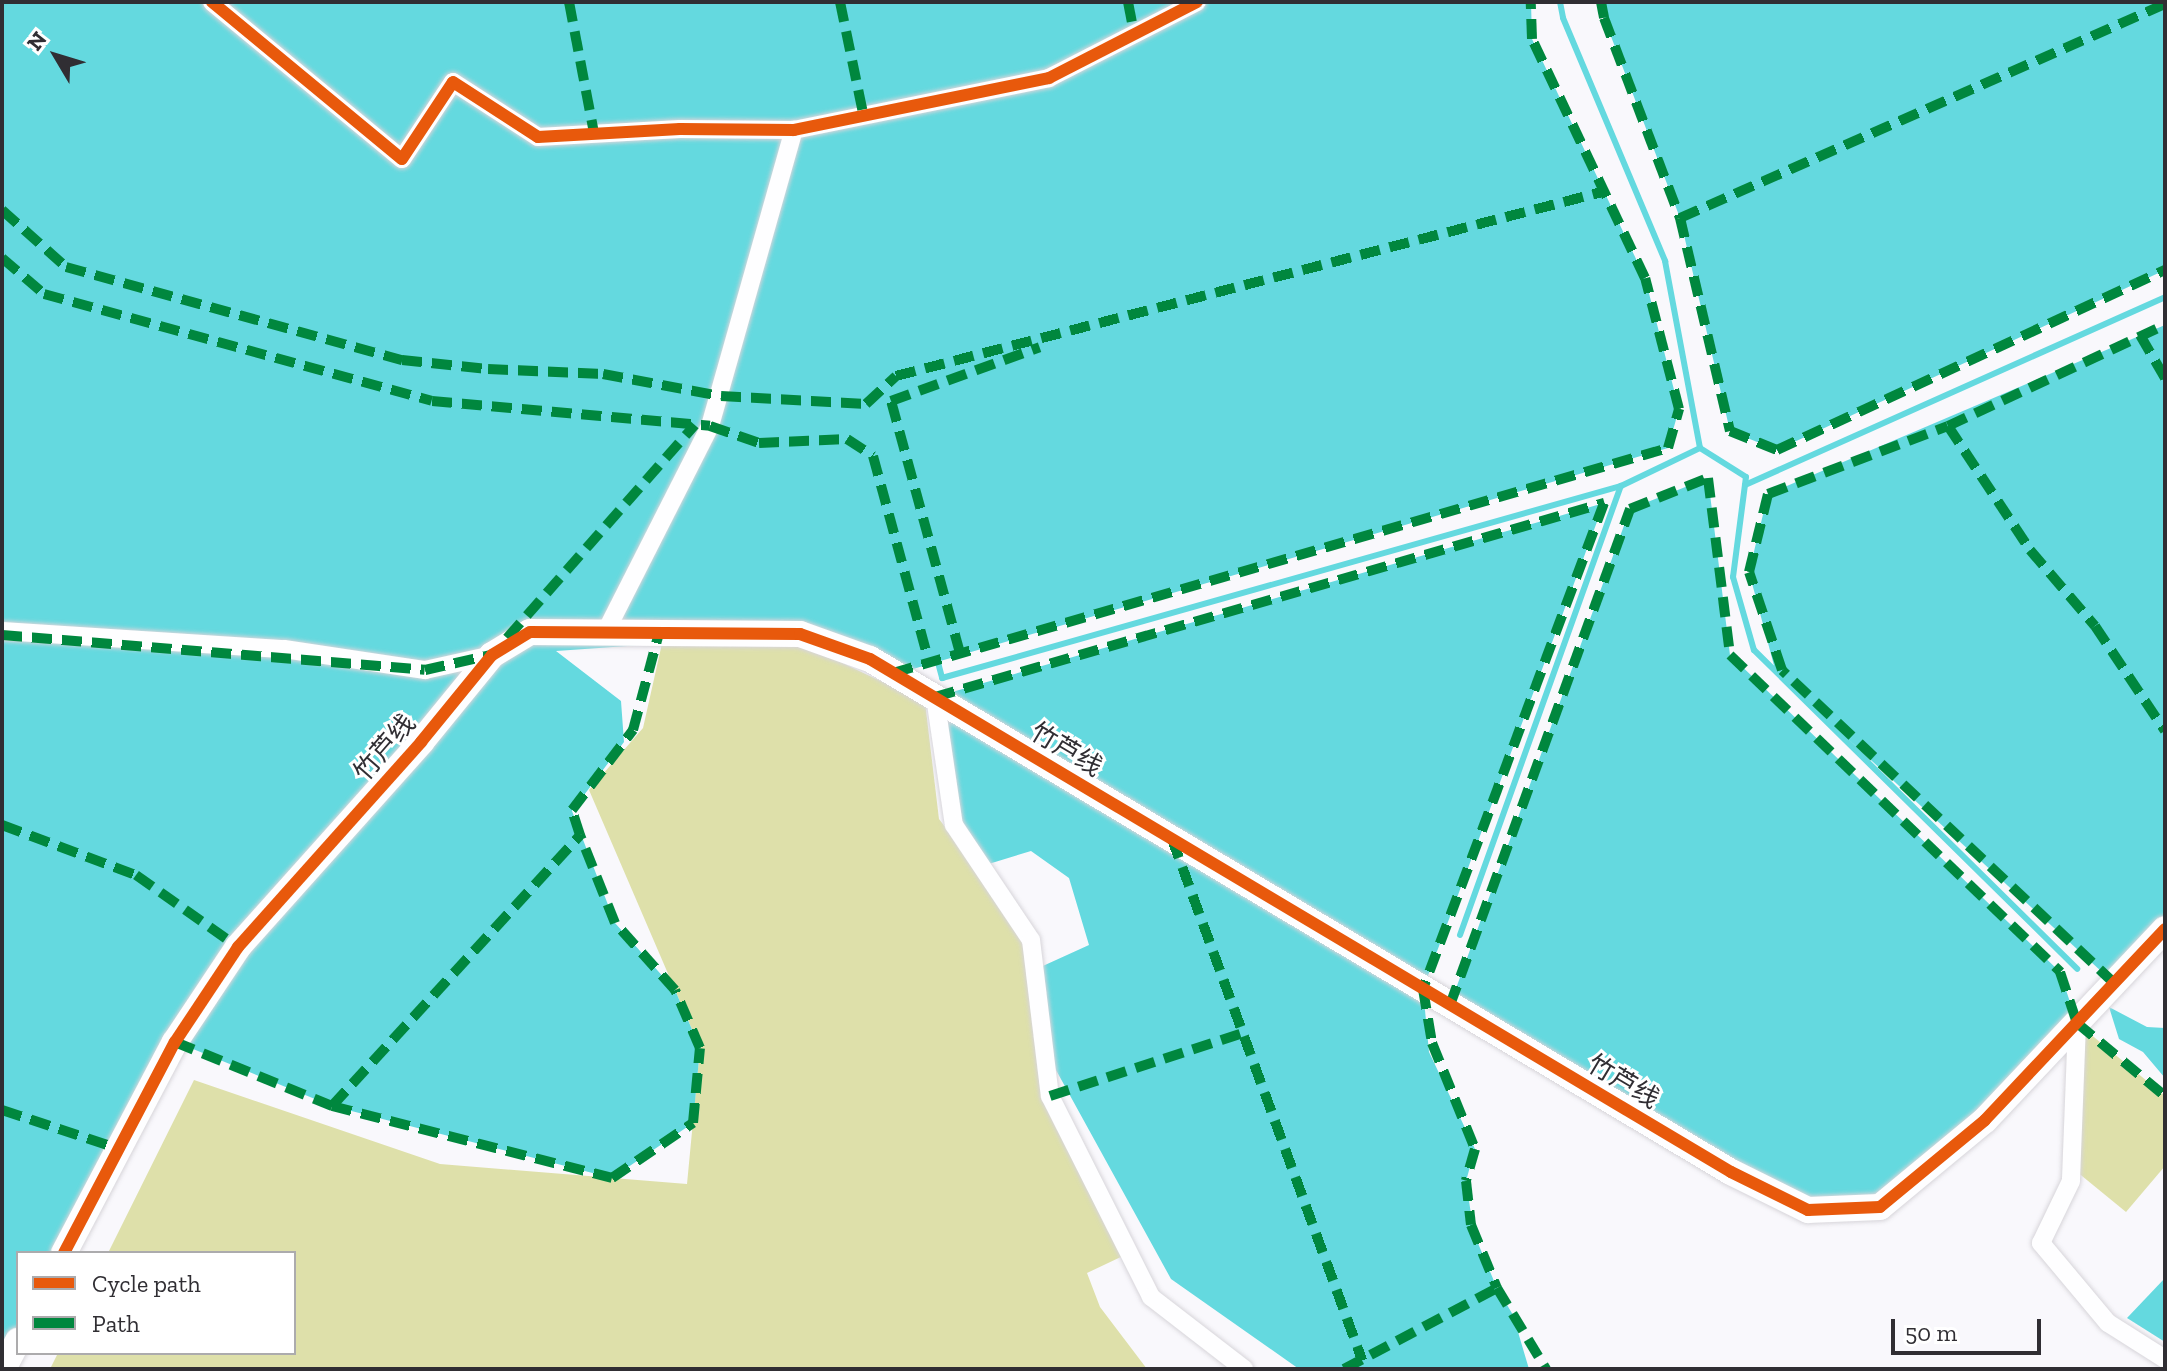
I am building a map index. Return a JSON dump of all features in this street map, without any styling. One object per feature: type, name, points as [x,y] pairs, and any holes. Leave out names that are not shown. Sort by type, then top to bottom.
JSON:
[{"type":"street","points":[[212,2],[402,159],[453,82],[538,137],[680,129],[794,130],[1049,78],[1197,2]]},
{"type":"street","points":[[605,633],[714,413],[794,130]]},
{"type":"street","points":[[2,631],[284,649],[425,670],[492,655]]},
{"type":"street","name":"竹芦线","points":[[65,1251],[175,1042],[238,947],[421,742],[492,655],[530,632],[800,634],[870,659],[1731,1172],[1808,1210],[1880,1207],[1985,1120],[2165,929]]},
{"type":"street","points":[[935,697],[954,825],[1031,940],[1050,1096],[1151,1297],[1244,1369]]},
{"type":"street","points":[[2077,1023],[2071,1181],[2041,1243],[2108,1323],[2165,1359]]},
{"type":"street","points":[[3,1369],[16,1345]]},
{"type":"green space","points":[[663,639],[802,644],[925,702],[939,819],[1031,940],[1046,1102],[1125,1255],[1087,1273],[1100,1307],[1147,1369],[50,1369],[57,1355],[296,1355],[296,1251],[109,1251],[194,1080],[440,1164],[687,1184],[700,1048],[589,790],[643,728]]},
{"type":"green space","points":[[2077,1023],[2165,1096],[2165,1166],[2126,1212],[2071,1167]]},
{"type":"water","points":[[2,2],[1531,2],[1532,39],[1645,278],[1679,409],[1668,448],[896,674],[800,634],[556,651],[621,701],[624,742],[572,811],[615,923],[675,990],[700,1048],[693,1123],[612,1178],[332,1106],[176,1042],[65,1251],[16,1251],[16,1344],[2,1369]]},
{"type":"water","points":[[1601,2],[2165,2],[2165,270],[1777,450],[1730,431],[1680,218],[1604,18]]},
{"type":"water","points":[[2165,325],[2165,929],[2114,983],[1776,673],[1749,572],[1768,494]]},
{"type":"water","points":[[1708,478],[1730,655],[2060,972],[2077,1023],[1880,1207],[1808,1210],[1450,1005],[1630,509]]},
{"type":"water","points":[[1604,503],[1423,989],[1429,1052],[1475,1149],[1466,1181],[1474,1234],[1497,1288],[1513,1315],[1529,1369],[1299,1369],[1171,1279],[1040,1041],[1034,970],[1089,945],[1069,878],[1031,851],[982,866],[954,825],[935,697]]},
{"type":"water","points":[[2109,1007],[2147,1027],[2165,1028],[2165,1078],[2143,1052],[2119,1039]]},
{"type":"water","points":[[2165,1278],[2165,1342],[2127,1318]]},
{"type":"waterway","points":[[1560,2],[1563,18],[1665,261],[1700,448],[1746,477],[1733,577],[1754,650],[2077,969]]},
{"type":"waterway","points":[[1745,485],[2165,297]]},
{"type":"waterway","points":[[936,655],[942,678],[1621,486],[1700,448]]},
{"type":"waterway","points":[[1460,935],[1621,486]]},
{"type":"marked path","points":[[569,2],[594,133]]},
{"type":"marked path","points":[[840,2],[864,118]]},
{"type":"marked path","points":[[1128,2],[1134,32]]},
{"type":"marked path","points":[[893,673],[1668,448],[1679,409],[1645,278],[1532,39],[1531,2]]},
{"type":"marked path","points":[[1601,2],[1604,18],[1680,218],[1730,431],[1777,450],[2165,270]]},
{"type":"marked path","points":[[1680,218],[2165,4]]},
{"type":"marked path","points":[[2,210],[66,267],[402,360],[488,369],[603,374],[721,396],[866,404],[896,376],[1602,192]]},
{"type":"marked path","points":[[2,258],[44,294],[432,401],[710,426],[759,443],[847,439],[873,456],[929,662]]},
{"type":"marked path","points":[[2114,983],[1782,670],[1749,572],[1768,494],[1948,426],[2165,325]]},
{"type":"marked path","points":[[2140,335],[2165,378]]},
{"type":"marked path","points":[[960,653],[891,401],[1040,347]]},
{"type":"marked path","points":[[507,638],[695,425]]},
{"type":"marked path","points":[[1948,426],[2030,550],[2095,626],[2165,731]]},
{"type":"marked path","points":[[1450,1005],[1630,509],[1708,478],[1730,655],[2060,972],[2077,1023],[2165,1096]]},
{"type":"marked path","points":[[935,697],[1604,503],[1423,989],[1432,1043],[1475,1149],[1466,1181],[1471,1225],[1497,1288],[1546,1369]]},
{"type":"marked path","points":[[175,1042],[332,1106],[580,835],[572,810],[633,730],[659,633]]},
{"type":"marked path","points":[[2,635],[425,670],[491,655]]},
{"type":"marked path","points":[[2,825],[136,875],[238,947]]},
{"type":"marked path","points":[[332,1106],[612,1178],[693,1123],[700,1048],[675,990],[615,923],[580,835]]},
{"type":"marked path","points":[[1172,839],[1362,1360]]},
{"type":"marked path","points":[[1050,1096],[1243,1033]]},
{"type":"marked path","points":[[2,1110],[119,1149]]},
{"type":"marked path","points":[[1344,1369],[1497,1288]]},
{"type":"cycle path","points":[[212,2],[402,159],[453,82],[538,137],[680,129],[794,130],[1049,78],[1197,2]]},
{"type":"cycle path","points":[[65,1251],[175,1042],[238,947],[421,742],[492,655],[530,632],[800,634],[870,659],[1731,1172],[1808,1210],[1880,1207],[1985,1120],[2165,929]]}]
